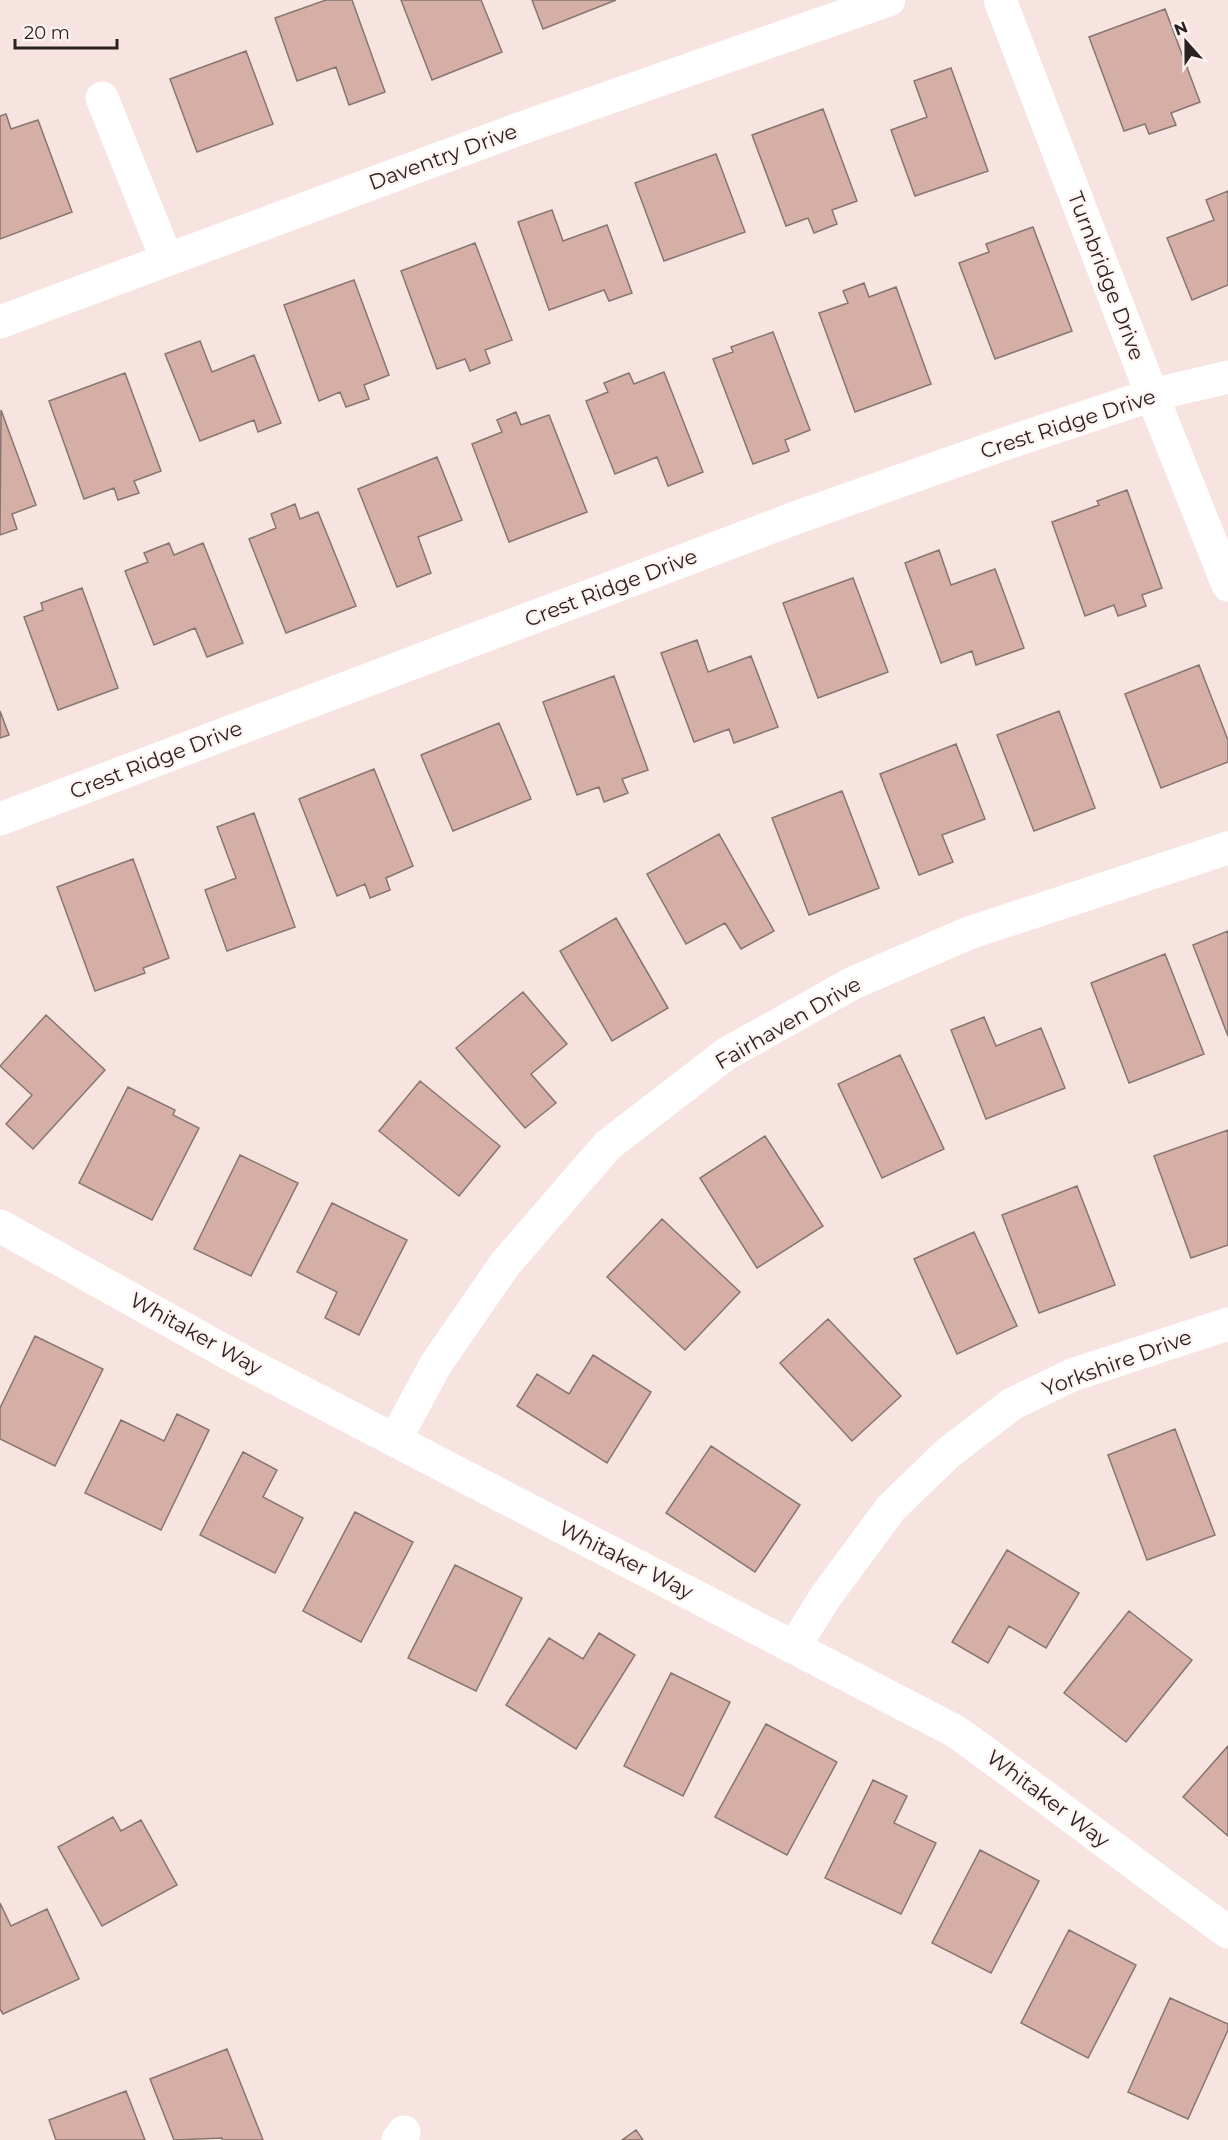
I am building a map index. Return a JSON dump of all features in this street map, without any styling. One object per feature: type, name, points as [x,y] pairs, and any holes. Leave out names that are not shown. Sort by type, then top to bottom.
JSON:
[{"type":"street","name":"Daventry Drive","points":[[0,322],[516,130],[889,0]]},
{"type":"street","name":"Turnbridge Drive","points":[[1000,0],[1152,395],[1228,585]]},
{"type":"street","points":[[102,98],[167,260]]},
{"type":"street","name":"Crest Ridge Drive","points":[[0,819],[798,517],[1010,442],[1152,395],[1228,377]]},
{"type":"street","name":"Fairhaven Drive","points":[[395,1440],[435,1364],[505,1264],[609,1145],[726,1054],[853,984],[969,933],[1228,848]]},
{"type":"street","name":"Whitaker Way","points":[[0,1226],[244,1362],[955,1731],[1228,1932]]},
{"type":"street","name":"Yorkshire Drive","points":[[794,1647],[826,1596],[891,1508],[948,1453],[1012,1404],[1072,1375],[1228,1324]]},
{"type":"building","points":[[326,0],[352,0],[385,92],[349,105],[336,67],[297,81],[275,18]]},
{"type":"building","points":[[401,0],[481,0],[502,52],[432,80]]},
{"type":"building","points":[[532,0],[616,0],[543,29]]},
{"type":"building","points":[[1165,9],[1200,102],[1171,113],[1176,125],[1149,134],[1145,124],[1124,131],[1089,37]]},
{"type":"building","points":[[246,51],[273,124],[197,152],[170,79]]},
{"type":"building","points":[[951,68],[988,171],[915,196],[891,130],[927,117],[914,81]]},
{"type":"building","points":[[823,109],[857,201],[832,210],[837,224],[814,233],[808,218],[786,226],[752,135]]},
{"type":"building","points":[[6,114],[11,129],[38,120],[72,212],[0,239],[0,116]]},
{"type":"building","points":[[716,154],[745,232],[664,261],[635,183]]},
{"type":"building","points":[[1228,191],[1228,285],[1192,300],[1167,238],[1214,220],[1206,200]]},
{"type":"building","points":[[552,210],[563,241],[607,225],[632,293],[609,301],[604,290],[549,310],[518,222]]},
{"type":"building","points":[[1033,227],[1072,331],[995,359],[959,263],[989,252],[986,244]]},
{"type":"building","points":[[475,243],[512,340],[485,350],[490,363],[470,371],[465,359],[437,369],[401,271]]},
{"type":"building","points":[[354,280],[389,375],[364,385],[369,399],[346,407],[340,392],[319,401],[284,305]]},
{"type":"building","points":[[864,283],[869,297],[896,287],[931,384],[855,412],[819,313],[848,303],[843,291]]},
{"type":"building","points":[[773,332],[810,430],[785,440],[789,451],[753,464],[713,359],[733,352],[731,347]]},
{"type":"building","points":[[200,341],[212,372],[254,355],[281,423],[258,432],[254,420],[200,441],[165,354]]},
{"type":"building","points":[[664,372],[703,472],[668,486],[657,457],[615,474],[586,401],[608,392],[604,383],[629,373],[634,384]]},
{"type":"building","points":[[125,373],[161,471],[134,481],[139,493],[118,500],[114,488],[84,499],[49,401]]},
{"type":"building","points":[[1,410],[36,505],[12,514],[17,529],[0,535]]},
{"type":"building","points":[[516,412],[521,425],[549,415],[587,512],[509,542],[472,444],[502,432],[497,420]]},
{"type":"building","points":[[437,457],[462,520],[418,537],[431,573],[397,587],[358,489]]},
{"type":"building","points":[[1127,490],[1162,588],[1142,595],[1146,606],[1118,616],[1114,605],[1085,616],[1052,522],[1099,505],[1097,501]]},
{"type":"building","points":[[295,504],[300,519],[318,512],[356,606],[286,633],[249,539],[276,528],[271,514]]},
{"type":"building","points":[[169,543],[174,555],[203,543],[243,643],[207,657],[195,628],[154,645],[125,571],[148,562],[144,553]]},
{"type":"building","points":[[939,550],[951,585],[995,569],[1024,648],[976,665],[972,651],[941,663],[905,563]]},
{"type":"building","points":[[853,578],[888,672],[818,698],[783,603]]},
{"type":"building","points":[[82,588],[118,688],[58,710],[24,617],[43,610],[41,603]]},
{"type":"building","points":[[697,640],[708,672],[751,656],[778,727],[734,743],[729,729],[694,742],[661,653]]},
{"type":"building","points":[[1199,665],[1228,740],[1228,762],[1161,788],[1125,694]]},
{"type":"building","points":[[614,676],[648,770],[622,779],[628,793],[604,802],[599,787],[577,795],[543,702]]},
{"type":"building","points":[[0,711],[9,735],[0,738]]},
{"type":"building","points":[[1059,711],[1095,808],[1034,831],[997,735]]},
{"type":"building","points":[[499,723],[531,799],[453,831],[421,755]]},
{"type":"building","points":[[956,744],[985,819],[942,835],[953,862],[919,875],[880,774]]},
{"type":"building","points":[[374,769],[413,866],[386,878],[390,890],[370,898],[365,884],[337,896],[299,799]]},
{"type":"building","points":[[842,791],[879,888],[809,915],[772,818]]},
{"type":"building","points":[[254,813],[295,927],[227,951],[205,890],[236,878],[217,827]]},
{"type":"building","points":[[719,834],[774,931],[741,949],[725,923],[686,944],[647,874]]},
{"type":"building","points":[[133,859],[169,958],[143,968],[145,973],[95,991],[57,887]]},
{"type":"building","points":[[616,918],[668,1008],[612,1041],[560,951]]},
{"type":"building","points":[[1228,931],[1228,1036],[1193,945]]},
{"type":"building","points":[[1165,954],[1204,1054],[1129,1083],[1091,983]]},
{"type":"building","points":[[523,992],[567,1044],[531,1074],[556,1103],[525,1128],[456,1048]]},
{"type":"building","points":[[46,1015],[105,1070],[33,1149],[6,1124],[32,1095],[0,1066]]},
{"type":"building","points":[[984,1017],[996,1046],[1041,1028],[1065,1088],[986,1119],[951,1030]]},
{"type":"building","points":[[900,1055],[944,1149],[882,1178],[838,1084]]},
{"type":"building","points":[[420,1081],[500,1146],[459,1196],[379,1131]]},
{"type":"building","points":[[128,1087],[175,1110],[173,1115],[199,1128],[152,1220],[79,1183]]},
{"type":"building","points":[[1228,1130],[1228,1245],[1191,1258],[1154,1156]]},
{"type":"building","points":[[765,1136],[823,1226],[757,1268],[700,1178]]},
{"type":"building","points":[[240,1155],[298,1183],[251,1276],[194,1249]]},
{"type":"building","points":[[1077,1186],[1115,1285],[1039,1313],[1002,1215]]},
{"type":"building","points":[[332,1203],[407,1240],[359,1335],[325,1318],[337,1292],[297,1272]]},
{"type":"building","points":[[662,1219],[740,1292],[685,1350],[607,1277]]},
{"type":"building","points":[[974,1232],[1017,1326],[957,1354],[914,1259]]},
{"type":"building","points":[[828,1319],[901,1396],[852,1441],[780,1363]]},
{"type":"building","points":[[35,1336],[103,1369],[55,1466],[0,1439],[0,1408]]},
{"type":"building","points":[[593,1355],[651,1392],[607,1463],[517,1406],[537,1374],[569,1394]]},
{"type":"building","points":[[177,1414],[209,1430],[161,1530],[85,1493],[121,1420],[164,1441]]},
{"type":"building","points":[[1175,1429],[1215,1535],[1147,1560],[1108,1455]]},
{"type":"building","points":[[711,1446],[800,1505],[755,1572],[666,1513]]},
{"type":"building","points":[[243,1452],[277,1470],[263,1497],[303,1518],[275,1573],[200,1535]]},
{"type":"building","points":[[355,1512],[413,1542],[361,1642],[303,1611]]},
{"type":"building","points":[[1007,1550],[1079,1593],[1046,1648],[1009,1626],[988,1663],[952,1642]]},
{"type":"building","points":[[455,1565],[522,1598],[476,1691],[408,1658]]},
{"type":"building","points":[[1129,1611],[1192,1660],[1126,1742],[1064,1693]]},
{"type":"building","points":[[599,1633],[635,1655],[576,1749],[506,1705],[549,1638],[583,1659]]},
{"type":"building","points":[[671,1673],[730,1702],[683,1796],[624,1766]]},
{"type":"building","points":[[766,1724],[837,1762],[787,1855],[715,1817]]},
{"type":"building","points":[[1228,1746],[1228,1836],[1183,1797]]},
{"type":"building","points":[[873,1780],[907,1796],[894,1823],[936,1843],[901,1914],[825,1878]]},
{"type":"building","points":[[113,1817],[121,1831],[141,1820],[177,1885],[102,1926],[58,1847]]},
{"type":"building","points":[[980,1850],[1039,1881],[991,1973],[932,1943]]},
{"type":"building","points":[[0,1903],[11,1926],[47,1909],[79,1979],[3,2014],[0,2009]]},
{"type":"building","points":[[1069,1930],[1136,1965],[1088,2058],[1021,2023]]},
{"type":"building","points":[[1170,1998],[1228,2024],[1228,2030],[1188,2119],[1128,2092]]},
{"type":"building","points":[[227,2049],[263,2140],[222,2140],[222,2138],[174,2140],[150,2079]]},
{"type":"building","points":[[126,2091],[145,2140],[56,2140],[49,2120]]},
{"type":"building","points":[[636,2130],[643,2140],[622,2140]]}]
